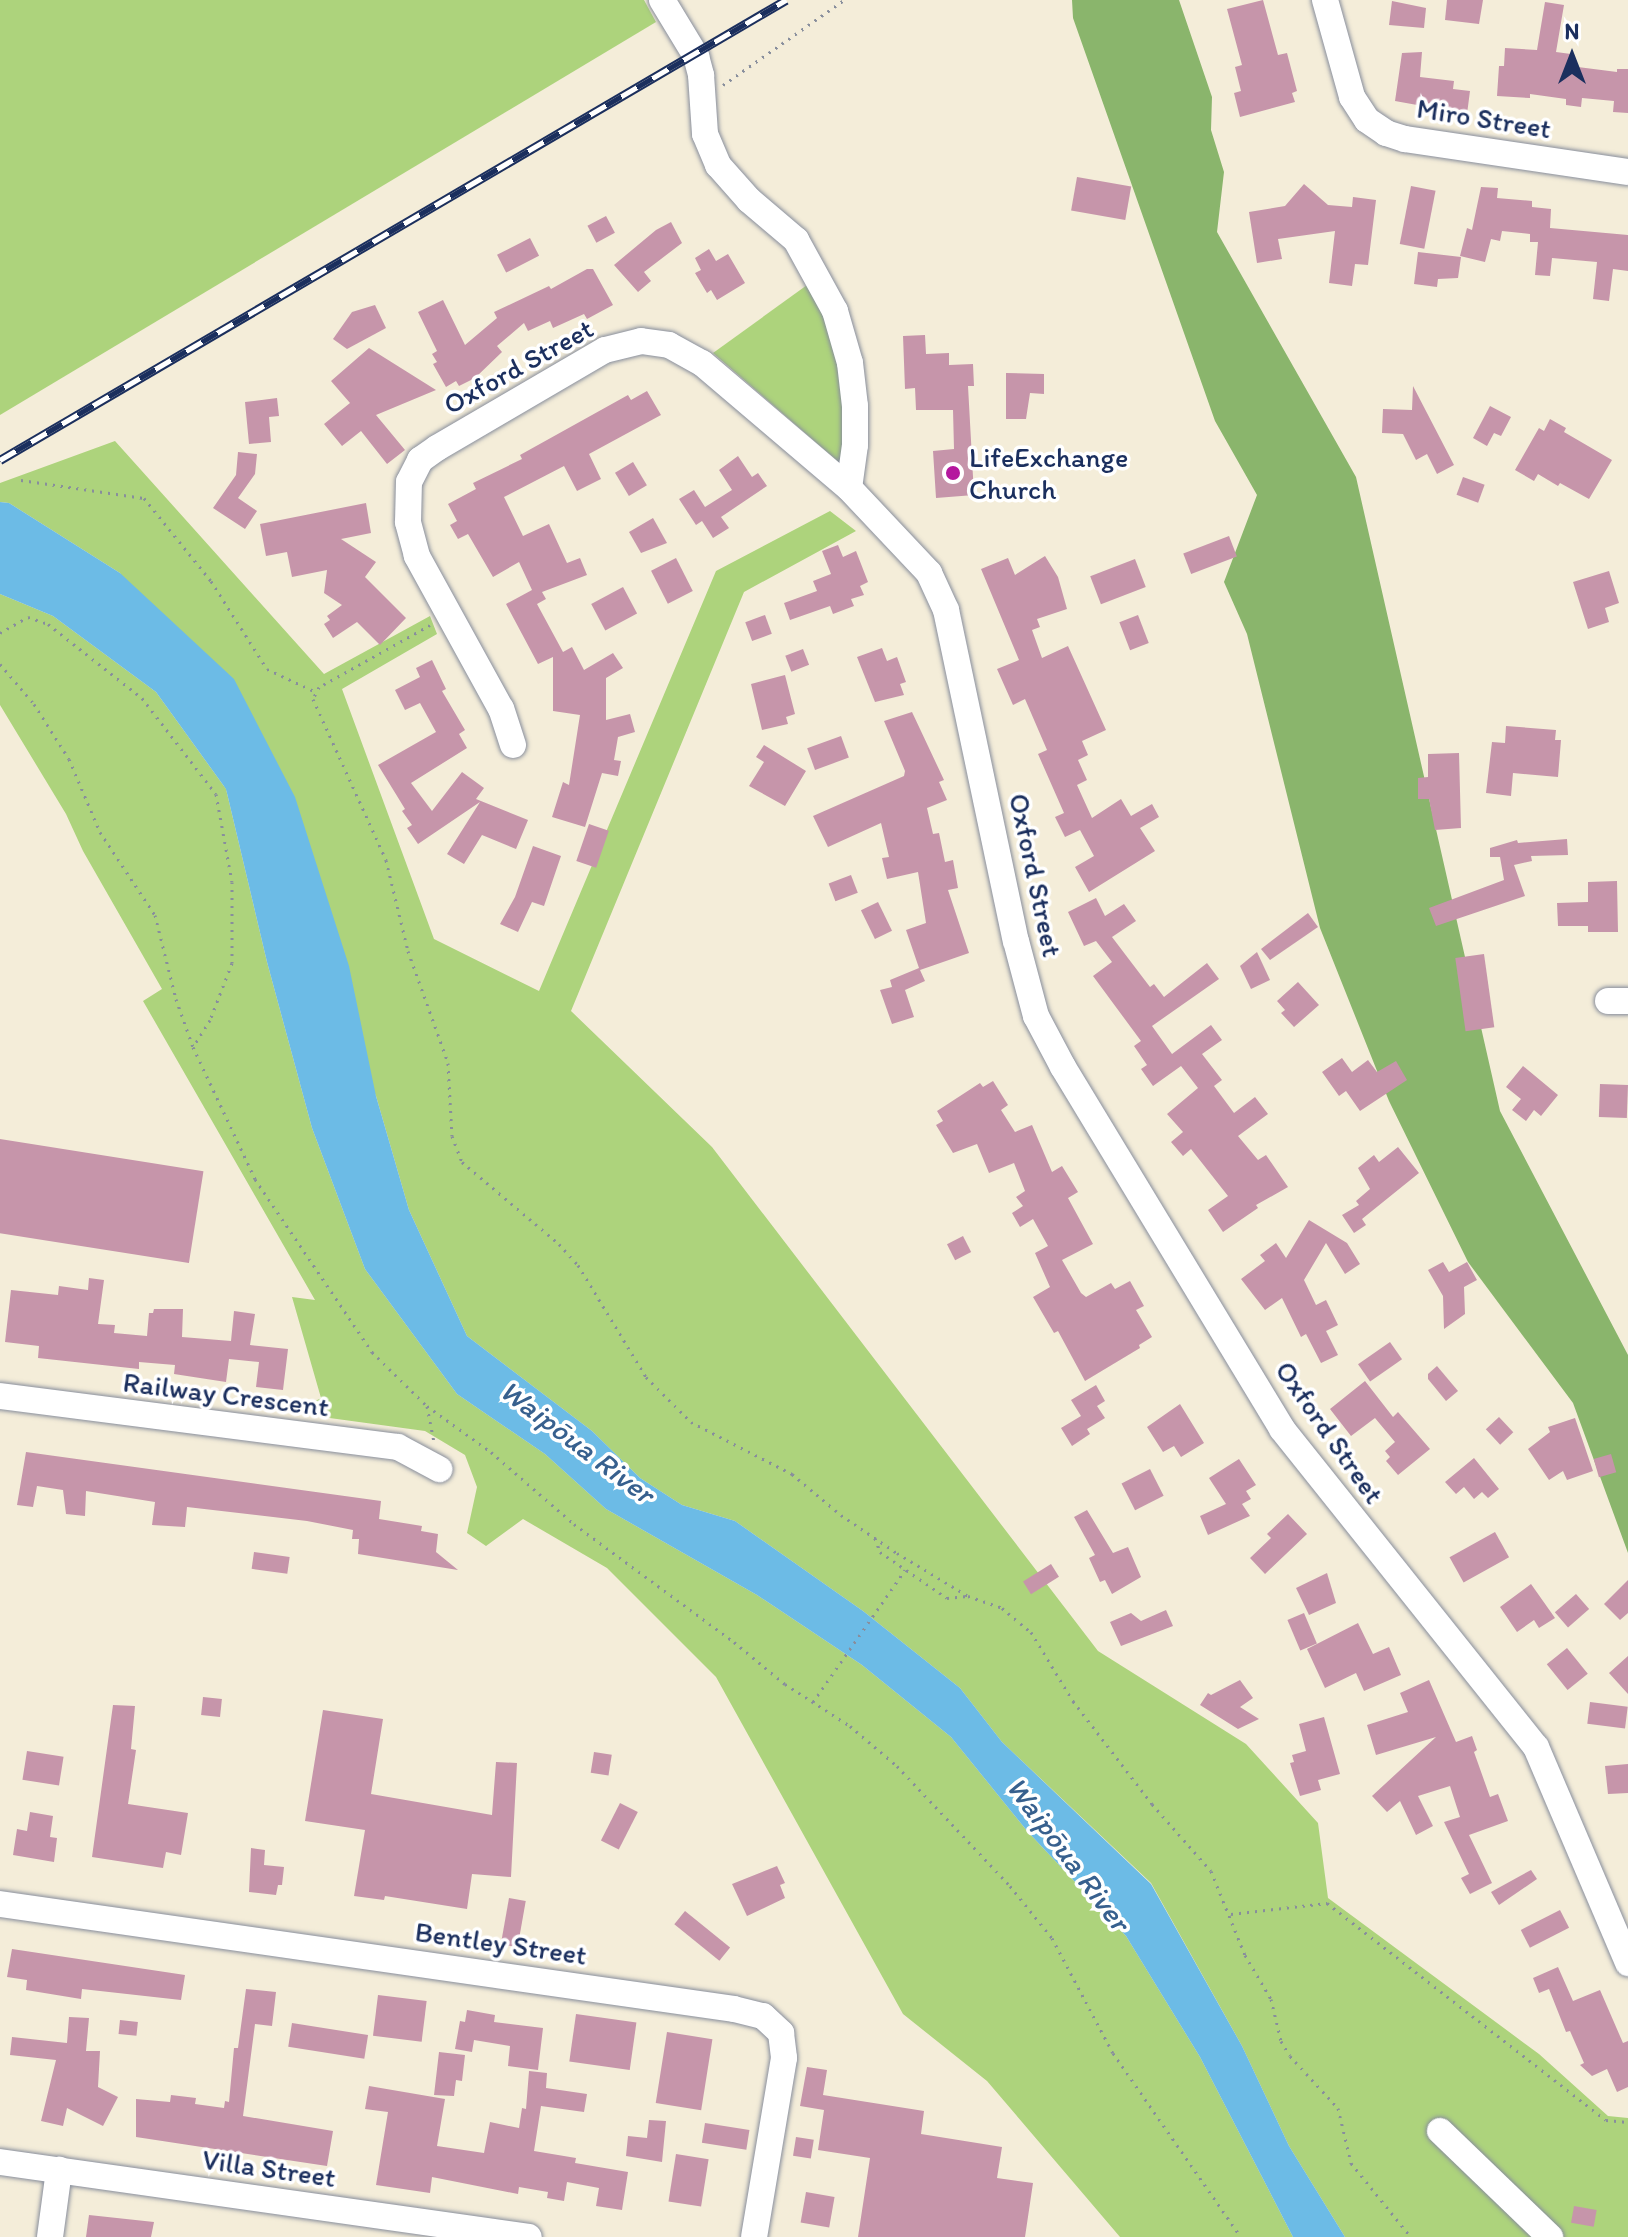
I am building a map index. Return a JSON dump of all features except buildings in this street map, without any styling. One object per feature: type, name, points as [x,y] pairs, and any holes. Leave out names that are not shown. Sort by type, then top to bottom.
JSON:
[{"type":"street","points":[[662,0],[696,56],[705,134],[718,165],[749,200],[796,240],[835,311],[850,363],[855,406],[855,445],[849,488]]},
{"type":"street","name":"Miro Street","points":[[1325,0],[1352,97],[1367,120],[1386,133],[1405,139],[1628,172]]},
{"type":"street","name":"Oxford Street","points":[[513,745],[501,709],[417,556],[408,522],[409,482],[420,460],[605,350],[641,341],[669,345],[702,363],[849,488],[921,563],[946,610],[1016,941],[1036,1016],[1282,1429],[1536,1747],[1628,1963]]},
{"type":"street","name":"Railway Crescent","points":[[0,1396],[398,1447],[439,1469]]},
{"type":"street","name":"Bentley Street","points":[[0,1904],[734,2009],[763,2016],[781,2033],[784,2058],[754,2237]]},
{"type":"street","points":[[1440,2131],[1538,2230],[1550,2237]]},
{"type":"street","name":"Villa Street","points":[[0,2162],[529,2237]]},
{"type":"street","points":[[50,2237],[59,2170]]},
{"type":"path","points":[[703,101],[844,0]]},
{"type":"path","points":[[21,480],[144,498],[211,581],[267,669],[314,691]]},
{"type":"path","points":[[314,691],[449,614]]},
{"type":"path","points":[[0,633],[28,617],[48,624],[142,698],[216,794],[232,882],[232,963],[210,1020],[193,1047]]},
{"type":"path","points":[[0,664],[34,704],[69,759],[100,832],[155,915],[176,999],[193,1047],[255,1179],[372,1352],[427,1406],[491,1452],[574,1524],[813,1702],[850,1726],[897,1766],[1010,1886],[1052,1938],[1113,2053],[1241,2237]]},
{"type":"path","points":[[314,691],[314,701],[386,860],[405,939],[448,1063],[452,1136],[462,1162],[559,1244],[578,1265],[630,1354],[666,1400],[691,1422],[718,1439],[792,1474],[841,1515],[968,1596],[1002,1608],[1031,1632],[1073,1701],[1152,1804],[1211,1871],[1245,1955],[1271,1999],[1281,2041],[1290,2056],[1338,2108],[1351,2163],[1411,2237]]},
{"type":"path","points":[[427,1406],[439,1469]]},
{"type":"path","points":[[873,1535],[880,1552],[947,1598],[968,1596]]},
{"type":"path","points":[[813,1702],[905,1570]]},
{"type":"path","points":[[1230,1914],[1327,1903],[1606,2120],[1628,2122]]},
{"type":"green space","points":[[0,0],[644,0],[656,22],[0,415]]},
{"type":"green space","points":[[1072,0],[1179,0],[1212,97],[1211,130],[1224,172],[1217,232],[1356,477],[1500,1111],[1628,1355],[1628,1553],[1573,1403],[1468,1262],[1389,1101],[1320,928],[1247,634],[1224,582],[1257,495],[1215,421],[1073,18]]},
{"type":"green space","points":[[814,280],[846,395],[842,465],[713,353]]},
{"type":"green space","points":[[115,441],[324,674],[430,616],[437,634],[342,689],[434,939],[539,991],[716,571],[830,511],[856,531],[744,592],[571,1011],[712,1147],[1098,1651],[1246,1744],[1318,1823],[1328,1898],[1539,2054],[1608,2116],[1628,2118],[1628,2237],[1345,2237],[1289,2146],[1242,2046],[1151,1883],[1002,1742],[960,1688],[863,1611],[735,1521],[682,1505],[640,1478],[592,1431],[467,1336],[409,1210],[376,1096],[120,573],[9,503],[0,502],[0,483]]},
{"type":"green space","points":[[0,594],[53,616],[156,692],[226,789],[267,962],[312,1128],[365,1269],[457,1394],[545,1454],[606,1509],[757,1595],[862,1665],[951,1737],[1028,1832],[1126,1936],[1200,2057],[1293,2237],[1120,2237],[987,2081],[903,2014],[716,1677],[607,1568],[523,1519],[486,1546],[467,1533],[477,1487],[465,1455],[425,1431],[293,1413],[321,1398],[292,1297],[315,1300],[143,1001],[162,989],[83,851],[66,814],[0,705]]},
{"type":"water","name":"Waipōua River","points":[[0,502],[9,503],[120,573],[234,679],[295,797],[349,966],[376,1096],[409,1210],[467,1336],[592,1431],[640,1478],[682,1505],[735,1521],[863,1611],[960,1688],[1002,1742],[1151,1884],[1242,2046],[1289,2146],[1345,2237],[1293,2237],[1200,2057],[1126,1936],[1028,1832],[951,1737],[862,1665],[757,1595],[606,1509],[545,1454],[457,1394],[365,1269],[312,1128],[267,962],[226,789],[156,692],[53,616],[0,594]]},
{"type":"railway","points":[[0,460],[786,0]]},
{"type":"place","name":"LifeExchange Church","points":[[953,473]]}]
